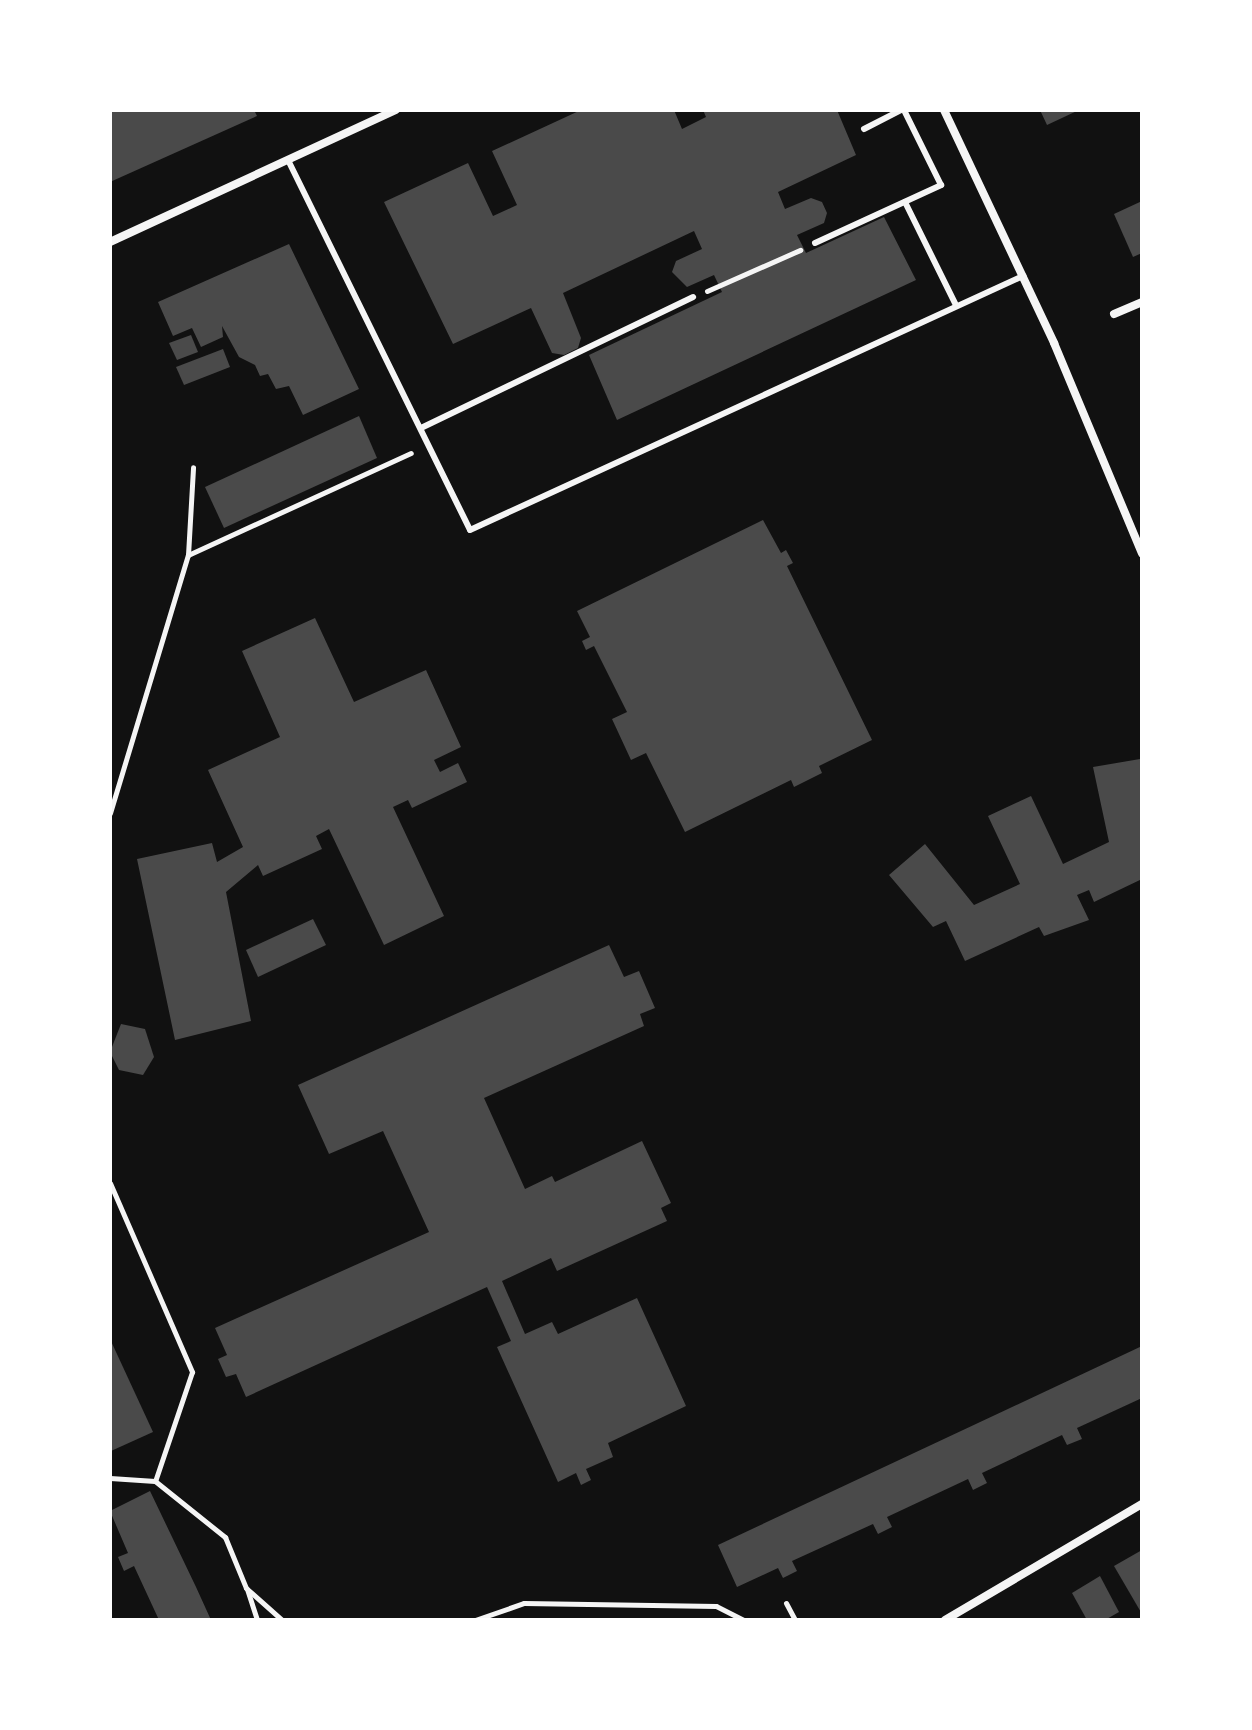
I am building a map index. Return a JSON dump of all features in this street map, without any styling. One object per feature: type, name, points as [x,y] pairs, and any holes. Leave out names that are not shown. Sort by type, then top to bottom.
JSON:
[{"type":"street","points":[[111,238],[396,110]]},
{"type":"street","points":[[944,110],[1023,276],[1142,553]]},
{"type":"street","points":[[1114,314],[1142,302]]},
{"type":"street","points":[[945,1620],[1142,1504]]},
{"type":"lane","points":[[815,243],[941,185],[902,110],[864,129]]},
{"type":"lane","points":[[288,160],[470,530],[1023,276]]},
{"type":"lane","points":[[905,202],[956,305]]},
{"type":"lane","points":[[421,428],[693,297]]},
{"type":"path","points":[[693,297],[815,243]]},
{"type":"path","points":[[188,555],[429,446]]},
{"type":"path","points":[[110,813],[188,555],[193,467]]},
{"type":"path","points":[[110,1183],[192,1372],[155,1481]]},
{"type":"path","points":[[110,1478],[155,1481],[225,1537],[257,1620]]},
{"type":"path","points":[[246,1588],[282,1620]]},
{"type":"path","points":[[475,1620],[524,1603],[716,1606],[744,1620]]},
{"type":"path","points":[[786,1603],[795,1620]]},
{"type":"building","points":[[110,110],[254,110],[257,116],[110,182]]},
{"type":"building","points":[[581,110],[674,110],[682,129],[706,117],[703,110],[837,110],[856,155],[778,192],[785,209],[811,198],[822,202],[827,213],[824,223],[797,235],[806,253],[884,217],[916,280],[617,420],[589,355],[722,292],[714,275],[687,287],[672,272],[676,261],[702,249],[694,231],[563,293],[581,338],[578,348],[564,355],[552,353],[531,308],[453,344],[384,202],[468,163],[493,216],[517,205],[492,151]]},
{"type":"building","points":[[1040,110],[1079,110],[1047,125]]},
{"type":"building","points":[[1142,201],[1142,253],[1133,257],[1114,214]]},
{"type":"building","points":[[289,244],[359,389],[303,415],[289,386],[276,389],[268,374],[260,376],[255,365],[239,357],[222,326],[223,337],[201,347],[192,328],[173,336],[158,302]]},
{"type":"building","points":[[191,335],[198,352],[177,360],[169,343]]},
{"type":"building","points":[[223,349],[230,367],[184,385],[176,367]]},
{"type":"building","points":[[359,416],[377,458],[224,528],[205,487]]},
{"type":"building","points":[[763,520],[781,553],[786,550],[793,563],[787,566],[872,740],[819,766],[822,773],[794,787],[791,780],[685,832],[646,753],[631,760],[612,719],[627,712],[594,646],[586,650],[582,641],[590,637],[577,611]]},
{"type":"building","points":[[315,618],[354,702],[426,670],[461,747],[434,760],[440,772],[458,763],[467,782],[412,808],[408,800],[393,807],[444,916],[384,945],[329,829],[316,836],[322,849],[263,876],[258,865],[226,892],[251,1021],[175,1040],[137,859],[212,843],[217,862],[243,847],[208,770],[280,737],[242,651]]},
{"type":"building","points":[[1140,759],[1142,879],[1094,902],[1089,890],[1077,895],[1089,920],[1044,936],[1039,927],[965,961],[946,921],[933,927],[889,875],[925,844],[974,905],[1020,884],[988,816],[1031,796],[1063,864],[1109,842],[1093,767]]},
{"type":"building","points":[[313,919],[326,945],[258,977],[246,950]]},
{"type":"building","points":[[609,945],[624,977],[639,971],[655,1008],[640,1014],[644,1026],[484,1098],[525,1189],[552,1176],[555,1182],[642,1141],[671,1203],[661,1208],[667,1221],[557,1271],[551,1258],[502,1281],[525,1334],[552,1322],[558,1334],[637,1298],[686,1406],[608,1443],[613,1457],[586,1469],[591,1480],[581,1485],[576,1473],[558,1482],[497,1347],[511,1341],[487,1287],[246,1397],[236,1374],[226,1377],[218,1359],[227,1355],[215,1328],[429,1232],[383,1131],[329,1154],[298,1085]]},
{"type":"building","points":[[121,1024],[145,1029],[154,1057],[143,1075],[119,1070],[110,1052]]},
{"type":"building","points":[[110,1339],[153,1432],[111,1451],[110,1448]]},
{"type":"building","points":[[1142,1346],[1142,1398],[1077,1428],[1082,1439],[1067,1445],[1062,1435],[982,1473],[987,1483],[973,1490],[968,1479],[887,1517],[892,1527],[878,1534],[873,1524],[792,1561],[797,1571],[783,1578],[778,1568],[737,1587],[718,1545]]},
{"type":"building","points":[[150,1491],[211,1620],[159,1620],[134,1566],[124,1571],[118,1557],[128,1553],[110,1511]]},
{"type":"building","points":[[1142,1550],[1142,1614],[1114,1566]]},
{"type":"building","points":[[1100,1576],[1119,1612],[1105,1620],[1087,1620],[1072,1593]]}]
